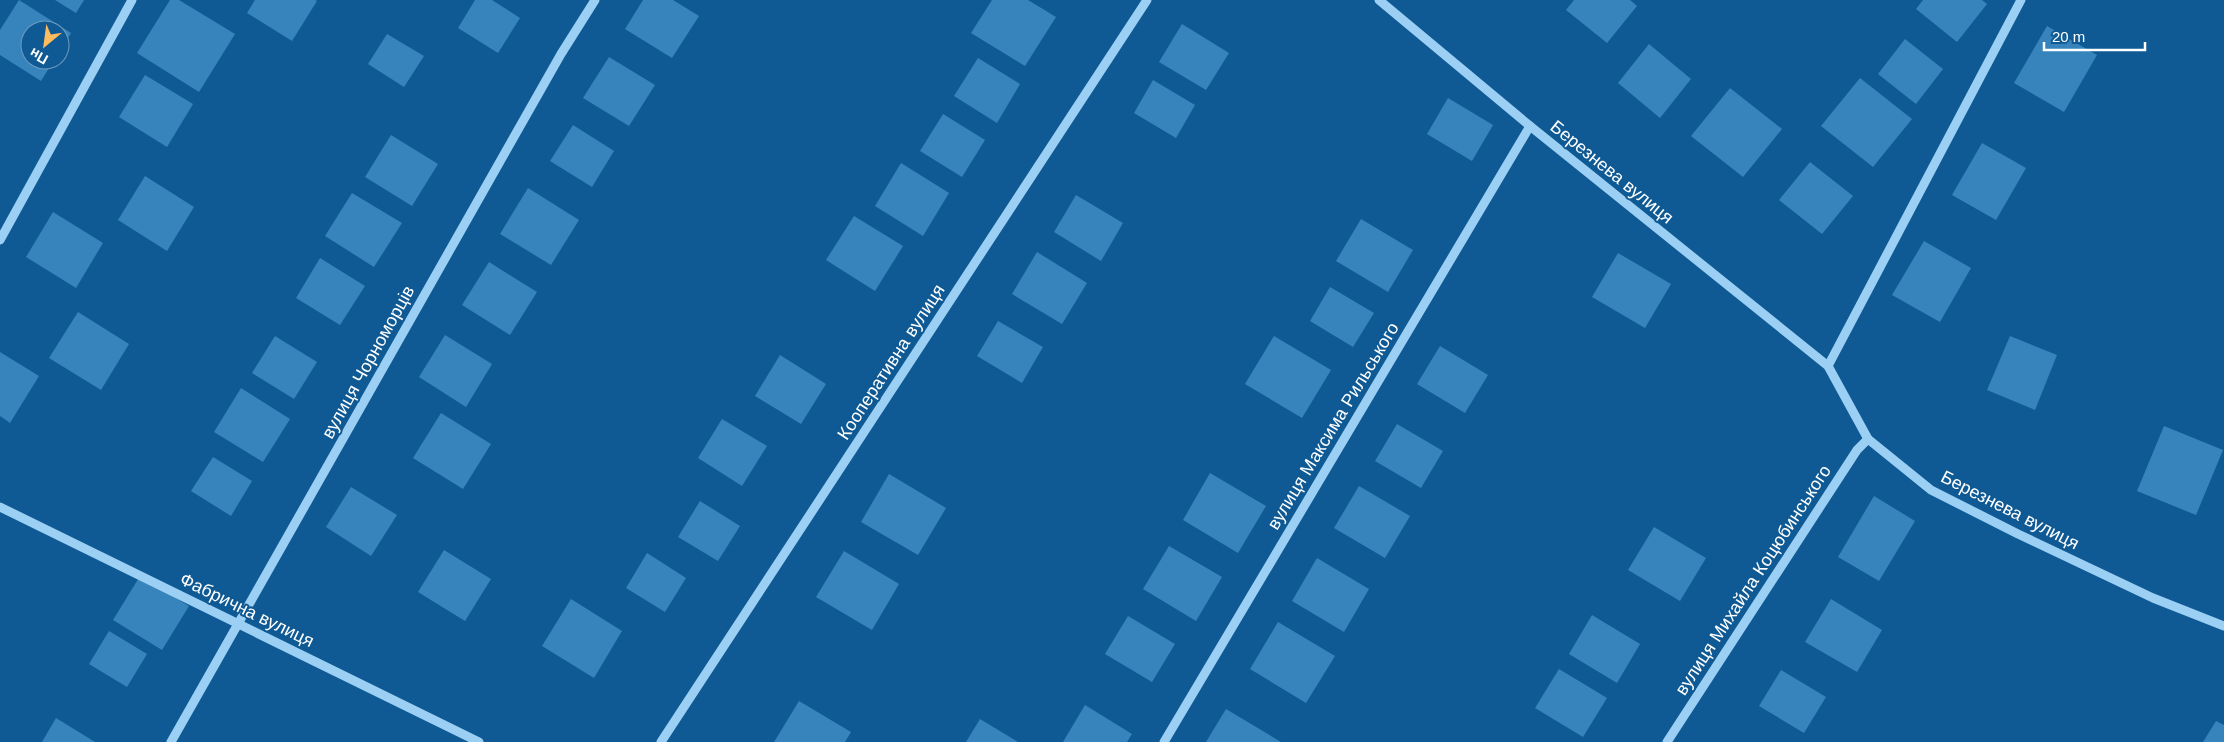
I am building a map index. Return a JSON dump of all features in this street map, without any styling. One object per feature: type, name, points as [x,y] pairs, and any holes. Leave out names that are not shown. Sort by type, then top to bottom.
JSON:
[{"type":"street","points":[[0,240],[132,0]]},
{"type":"street","name":"вулиця Чорноморців","points":[[171,742],[556,63],[595,0]]},
{"type":"street","name":"Кооперативна вулиця","points":[[662,742],[1148,0]]},
{"type":"street","name":"Березнева вулиця","points":[[1379,0],[1530,126],[1828,366],[1868,438],[1931,490],[2018,534],[2153,598],[2224,626]]},
{"type":"street","points":[[1828,366],[2021,0]]},
{"type":"street","name":"вулиця Максима Рильського","points":[[1164,742],[1530,126]]},
{"type":"street","name":"вулиця Михайла Коцюбинського","points":[[1667,742],[1857,450],[1868,438]]},
{"type":"street","name":"Фабрична вулиця","points":[[0,507],[479,742]]},
{"type":"building","points":[[19,0],[51,20],[20,20],[20,68],[0,55],[0,30]]},
{"type":"building","points":[[55,0],[84,0],[76,13]]},
{"type":"building","points":[[170,0],[179,0],[235,34],[199,92],[137,53]]},
{"type":"building","points":[[255,0],[317,1],[292,41],[247,13]]},
{"type":"building","points":[[475,0],[492,0],[520,18],[498,53],[458,28]]},
{"type":"building","points":[[643,0],[673,0],[699,16],[672,58],[625,29]]},
{"type":"building","points":[[992,0],[1028,0],[1056,17],[1025,66],[971,33]]},
{"type":"building","points":[[1574,0],[1630,0],[1637,6],[1607,43],[1566,10]]},
{"type":"building","points":[[1923,0],[1982,0],[1987,4],[1957,42],[1916,9]]},
{"type":"building","points":[[1182,24],[1229,53],[1206,90],[1159,62]]},
{"type":"building","points":[[2047,26],[2097,55],[2064,112],[2014,83]]},
{"type":"building","points":[[387,34],[424,56],[404,87],[368,64]]},
{"type":"building","points":[[1905,39],[1943,69],[1916,104],[1878,74]]},
{"type":"building","points":[[1649,44],[1691,79],[1660,118],[1618,83]]},
{"type":"building","points":[[609,57],[655,85],[629,126],[583,98]]},
{"type":"building","points":[[978,58],[1020,84],[997,123],[954,96]]},
{"type":"building","points":[[24,70],[48,70],[41,81]]},
{"type":"building","points":[[145,75],[193,104],[167,147],[119,117]]},
{"type":"building","points":[[1860,78],[1912,119],[1873,167],[1821,126]]},
{"type":"building","points":[[1153,80],[1195,105],[1176,138],[1134,113]]},
{"type":"building","points":[[1730,88],[1782,129],[1743,177],[1691,136]]},
{"type":"building","points":[[1448,98],[1493,125],[1472,161],[1427,134]]},
{"type":"building","points":[[943,114],[985,140],[962,177],[920,151]]},
{"type":"building","points":[[573,125],[614,151],[592,187],[550,161]]},
{"type":"building","points":[[391,135],[438,164],[412,206],[365,177]]},
{"type":"building","points":[[1982,143],[2026,168],[1996,220],[1952,195]]},
{"type":"building","points":[[1810,162],[1853,196],[1822,234],[1779,200]]},
{"type":"building","points":[[901,163],[949,193],[923,236],[875,206]]},
{"type":"building","points":[[145,176],[194,207],[167,251],[118,220]]},
{"type":"building","points":[[528,188],[579,220],[551,265],[500,234]]},
{"type":"building","points":[[352,193],[402,223],[374,267],[325,236]]},
{"type":"building","points":[[1076,195],[1123,223],[1101,261],[1054,232]]},
{"type":"building","points":[[53,212],[103,243],[76,288],[26,257]]},
{"type":"building","points":[[854,216],[903,246],[875,291],[826,260]]},
{"type":"building","points":[[1361,219],[1413,250],[1388,292],[1336,261]]},
{"type":"building","points":[[1924,241],[1971,268],[1940,322],[1892,295]]},
{"type":"building","points":[[1037,252],[1087,283],[1062,324],[1012,294]]},
{"type":"building","points":[[1618,253],[1671,284],[1645,328],[1592,297]]},
{"type":"building","points":[[320,258],[365,286],[340,325],[296,298]]},
{"type":"building","points":[[489,262],[537,292],[510,335],[462,305]]},
{"type":"building","points":[[1330,287],[1374,313],[1353,347],[1310,321]]},
{"type":"building","points":[[78,312],[129,344],[101,390],[49,358]]},
{"type":"building","points":[[998,321],[1043,347],[1022,383],[977,356]]},
{"type":"building","points":[[445,335],[492,364],[466,407],[419,377]]},
{"type":"building","points":[[275,336],[317,362],[294,399],[252,373]]},
{"type":"building","points":[[1274,336],[1331,370],[1302,418],[1245,384]]},
{"type":"building","points":[[2010,336],[2057,355],[2035,410],[1987,390]]},
{"type":"building","points":[[1440,346],[1488,375],[1465,413],[1417,384]]},
{"type":"building","points":[[0,352],[39,376],[10,423],[0,416]]},
{"type":"building","points":[[780,355],[826,384],[801,424],[755,396]]},
{"type":"building","points":[[241,388],[290,419],[263,462],[214,432]]},
{"type":"building","points":[[441,413],[491,444],[463,489],[413,458]]},
{"type":"building","points":[[722,419],[767,446],[742,486],[698,458]]},
{"type":"building","points":[[1397,424],[1443,451],[1421,488],[1375,461]]},
{"type":"building","points":[[2164,426],[2223,450],[2196,515],[2137,491]]},
{"type":"building","points":[[213,457],[252,481],[231,516],[191,491]]},
{"type":"building","points":[[1210,473],[1266,506],[1238,553],[1183,520]]},
{"type":"building","points":[[889,474],[946,508],[918,555],[861,522]]},
{"type":"building","points":[[1359,486],[1410,516],[1385,558],[1334,528]]},
{"type":"building","points":[[351,487],[397,515],[371,556],[326,527]]},
{"type":"building","points":[[1874,496],[1915,521],[1879,581],[1838,557]]},
{"type":"building","points":[[700,501],[740,526],[718,561],[678,537]]},
{"type":"building","points":[[1654,527],[1706,558],[1680,601],[1628,570]]},
{"type":"building","points":[[1169,546],[1222,577],[1196,621],[1143,589]]},
{"type":"building","points":[[444,550],[491,579],[465,621],[418,592]]},
{"type":"building","points":[[844,551],[899,584],[872,630],[816,597]]},
{"type":"building","points":[[647,553],[686,578],[665,612],[626,588]]},
{"type":"building","points":[[1317,558],[1369,589],[1344,632],[1292,601]]},
{"type":"building","points":[[140,576],[189,606],[162,650],[113,620]]},
{"type":"building","points":[[571,599],[622,631],[594,678],[542,646]]},
{"type":"building","points":[[1831,599],[1882,630],[1857,672],[1805,642]]},
{"type":"building","points":[[1592,615],[1640,644],[1617,683],[1569,654]]},
{"type":"building","points":[[1128,616],[1175,644],[1152,682],[1105,654]]},
{"type":"building","points":[[1278,622],[1335,656],[1306,703],[1250,669]]},
{"type":"building","points":[[109,631],[147,654],[127,687],[89,664]]},
{"type":"building","points":[[1559,669],[1607,698],[1583,737],[1535,708]]},
{"type":"building","points":[[1781,670],[1826,697],[1804,733],[1759,706]]},
{"type":"building","points":[[799,701],[851,732],[845,742],[774,742]]},
{"type":"building","points":[[1085,705],[1132,734],[1127,742],[1063,742]]},
{"type":"building","points":[[1226,709],[1281,742],[1206,742]]},
{"type":"building","points":[[56,718],[95,742],[42,742]]},
{"type":"building","points":[[980,719],[1018,742],[966,742]]},
{"type":"building","points":[[2216,721],[2224,725],[2224,742],[2203,742]]}]
